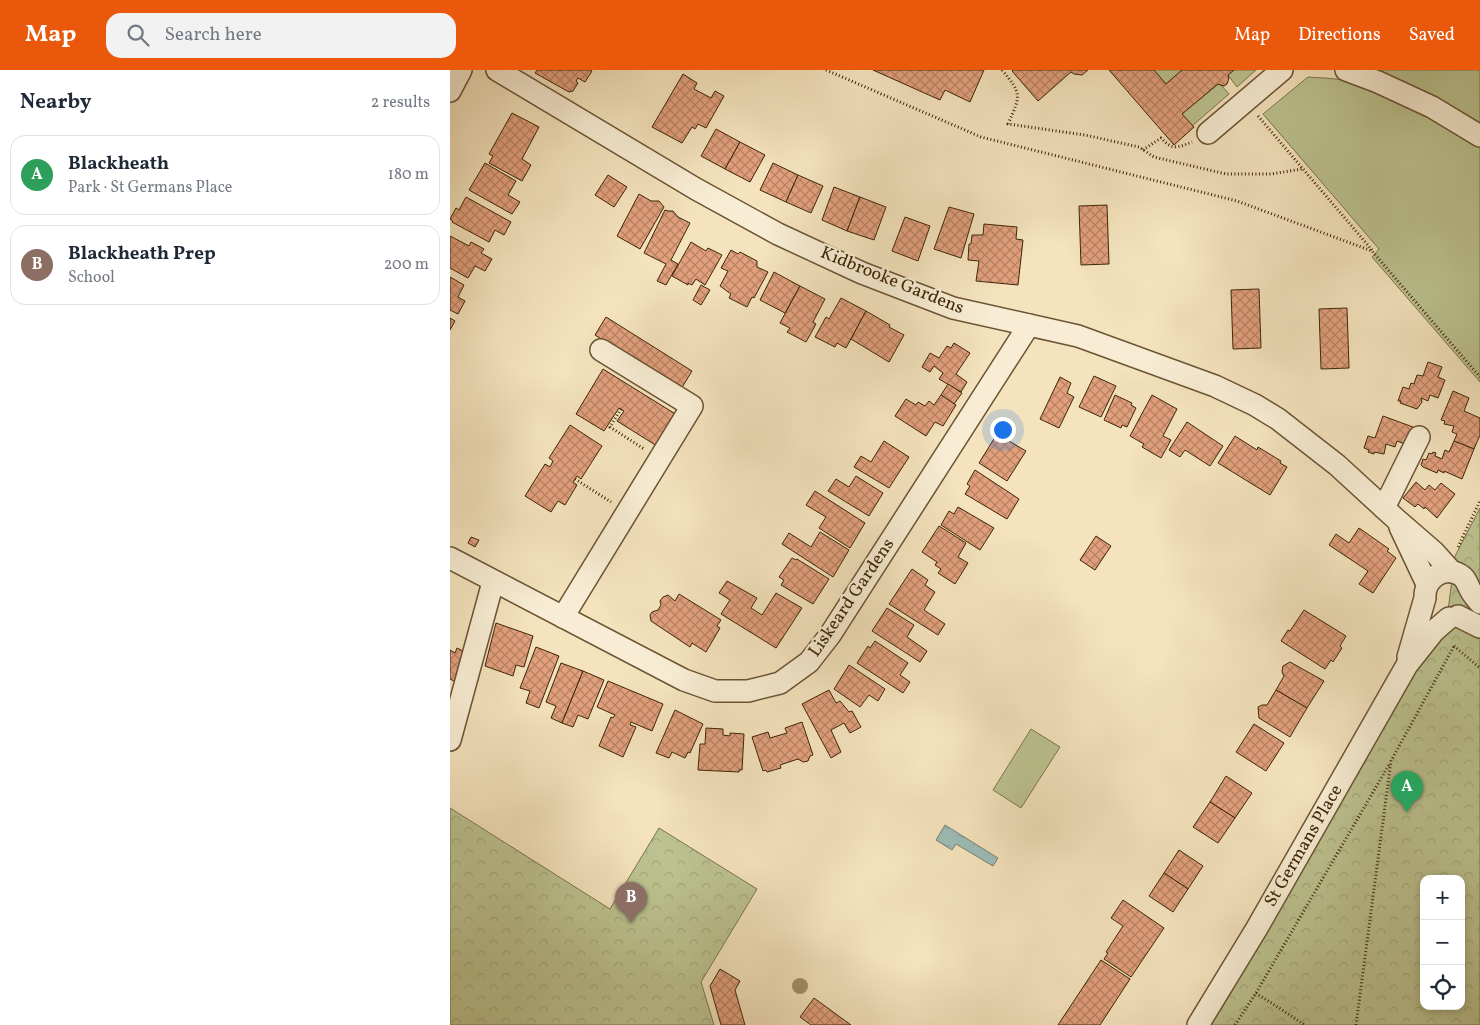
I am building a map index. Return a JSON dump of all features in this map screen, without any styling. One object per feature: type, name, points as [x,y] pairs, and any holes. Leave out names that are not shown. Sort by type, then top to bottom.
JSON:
[{"type":"street","points":[[450,91],[461,70]]},
{"type":"street","name":"Kidbrooke Gardens","points":[[497,70],[696,190],[778,234],[862,273],[953,308],[1078,336],[1215,386],[1254,405],[1278,419],[1337,465],[1470,585]]},
{"type":"street","points":[[1208,133],[1282,70]]},
{"type":"street","points":[[1346,70],[1378,82],[1432,107],[1480,136]]},
{"type":"street","name":"Liskeard Gardens","points":[[450,558],[684,680],[715,691],[748,691],[780,683],[809,662],[830,635],[1029,325]]},
{"type":"street","points":[[563,617],[692,406],[601,350]]},
{"type":"street","points":[[1420,437],[1390,514],[1426,591],[1428,607],[1434,614],[1453,617],[1480,627]]},
{"type":"street","points":[[1438,574],[1470,585],[1468,606],[1434,631],[1406,665],[1426,591],[1438,574]]},
{"type":"street","points":[[450,740],[493,582]]},
{"type":"street","name":"St Germans Place","points":[[1198,1025],[1262,920],[1406,665]]},
{"type":"path","points":[[826,70],[981,137],[1237,201],[1372,251]]},
{"type":"path","points":[[1002,70],[1017,88],[1017,104],[1008,124],[1085,135],[1139,147],[1154,157],[1226,174],[1271,174],[1302,168]]},
{"type":"path","points":[[1245,101],[1480,377]]},
{"type":"path","points":[[1143,150],[1161,138],[1168,146],[1179,147],[1208,133]]},
{"type":"path","points":[[621,409],[610,427],[659,458]]},
{"type":"path","points":[[575,479],[627,512]]},
{"type":"path","points":[[1456,551],[1480,501]]},
{"type":"path","points":[[1234,1025],[1256,993],[1391,761],[1454,646],[1480,668]]},
{"type":"path","points":[[1356,1025],[1391,761]]},
{"type":"path","points":[[1256,993],[1305,1025]]},
{"type":"green space","points":[[1154,70],[1182,70],[1166,84]]},
{"type":"green space","points":[[1234,70],[1256,70],[1237,87],[1228,75]]},
{"type":"green space","points":[[1365,70],[1480,70],[1480,126]]},
{"type":"green space","points":[[1308,77],[1347,81],[1382,93],[1416,109],[1480,146],[1480,382],[1372,257],[1379,249],[1263,114]]},
{"type":"green space","points":[[1218,84],[1229,94],[1192,126],[1182,114]]},
{"type":"green space","points":[[1480,508],[1480,1025],[1208,1025],[1421,663],[1445,634],[1455,556]]},
{"type":"green space","points":[[1031,729],[1060,747],[1021,808],[993,790]]},
{"type":"green space","points":[[450,808],[610,909],[659,828],[757,889],[701,982],[714,1025],[450,1025]]},
{"type":"water","points":[[945,825],[998,858],[993,866],[956,844],[952,850],[936,840]]},
{"type":"building","points":[[537,70],[592,71],[585,82],[578,78],[576,81],[578,83],[573,91],[569,92],[535,73]]},
{"type":"building","points":[[873,70],[984,70],[970,102],[945,90],[940,100]]},
{"type":"building","points":[[1013,70],[1088,70],[1082,75],[1071,72],[1038,101]]},
{"type":"building","points":[[1109,70],[1154,70],[1166,84],[1182,70],[1234,70],[1228,75],[1227,84],[1224,86],[1218,84],[1182,114],[1194,127],[1174,145]]},
{"type":"building","points":[[683,74],[697,83],[694,89],[711,98],[715,91],[724,96],[706,128],[698,124],[695,129],[692,127],[682,143],[652,127]]},
{"type":"building","points":[[512,113],[539,127],[522,159],[531,165],[522,181],[489,163],[493,156],[489,154]]},
{"type":"building","points":[[716,129],[740,142],[725,169],[701,156]]},
{"type":"building","points":[[740,142],[765,155],[750,182],[725,169]]},
{"type":"building","points":[[485,163],[516,181],[508,195],[520,202],[512,214],[469,190]]},
{"type":"building","points":[[773,163],[798,175],[786,202],[760,190]]},
{"type":"building","points":[[608,175],[627,187],[614,207],[595,195]]},
{"type":"building","points":[[798,175],[823,186],[811,213],[786,202]]},
{"type":"building","points":[[834,187],[860,197],[847,231],[822,220]]},
{"type":"building","points":[[639,194],[651,201],[659,201],[664,207],[640,249],[617,236]]},
{"type":"building","points":[[466,197],[511,222],[504,235],[495,230],[489,242],[452,222],[450,219],[456,208],[459,210]]},
{"type":"building","points":[[860,197],[886,207],[874,240],[847,231]]},
{"type":"building","points":[[1107,205],[1109,264],[1081,265],[1079,206]]},
{"type":"building","points":[[949,207],[974,214],[961,258],[934,249]]},
{"type":"building","points":[[665,210],[673,211],[678,217],[690,223],[671,260],[678,264],[666,285],[657,281],[666,264],[644,253]]},
{"type":"building","points":[[905,217],[930,226],[918,261],[892,251]]},
{"type":"building","points":[[984,224],[1017,227],[1016,239],[1023,240],[1018,285],[976,281],[979,261],[968,260],[969,244],[971,244],[972,235],[983,235]]},
{"type":"building","points":[[450,236],[469,246],[471,242],[484,249],[481,253],[492,259],[485,271],[475,266],[468,278],[450,268]]},
{"type":"building","points":[[691,242],[706,251],[708,248],[722,255],[705,285],[696,279],[692,285],[688,283],[688,285],[672,276]]},
{"type":"building","points":[[731,250],[738,254],[740,252],[757,261],[757,267],[768,272],[747,307],[729,298],[731,294],[720,286],[728,271],[721,268]]},
{"type":"building","points":[[774,272],[800,286],[785,313],[760,300]]},
{"type":"building","points":[[450,277],[464,285],[458,297],[465,301],[458,314],[450,310]]},
{"type":"building","points":[[701,285],[710,290],[701,305],[693,300]]},
{"type":"building","points":[[800,286],[825,299],[813,322],[816,324],[806,342],[787,332],[790,328],[780,323]]},
{"type":"building","points":[[1259,289],[1261,348],[1233,349],[1231,290]]},
{"type":"building","points":[[841,298],[866,311],[846,348],[837,343],[835,347],[815,337],[826,317],[829,319]]},
{"type":"building","points":[[1347,308],[1349,368],[1321,369],[1319,309]]},
{"type":"building","points":[[866,311],[904,335],[889,362],[851,339]]},
{"type":"building","points":[[606,317],[692,371],[681,389],[595,335]]},
{"type":"building","points":[[450,318],[455,321],[450,330]]},
{"type":"building","points":[[954,343],[970,353],[956,374],[967,382],[961,392],[939,379],[943,373],[934,366],[930,372],[922,367],[930,353],[939,358],[947,346],[951,348]]},
{"type":"building","points":[[1428,362],[1442,367],[1438,377],[1445,380],[1438,398],[1430,395],[1428,401],[1421,398],[1422,402],[1417,409],[1400,403],[1401,401],[1398,401],[1403,387],[1409,389],[1411,383],[1414,384],[1417,375],[1423,376]]},
{"type":"building","points":[[603,369],[677,415],[657,446],[617,421],[624,411],[619,408],[604,431],[576,414]]},
{"type":"building","points":[[1094,376],[1116,386],[1101,417],[1079,407]]},
{"type":"building","points":[[1060,377],[1071,383],[1067,393],[1074,397],[1059,428],[1040,419]]},
{"type":"building","points":[[948,384],[962,393],[954,404],[941,395]]},
{"type":"building","points":[[1453,391],[1469,398],[1464,411],[1480,418],[1480,435],[1474,449],[1454,441],[1457,434],[1452,432],[1454,426],[1444,424],[1445,421],[1441,420]]},
{"type":"building","points":[[941,395],[956,405],[943,426],[935,422],[926,436],[895,416],[906,399],[916,405],[918,402],[925,406],[929,401],[934,405]]},
{"type":"building","points":[[1115,395],[1132,403],[1131,405],[1136,408],[1127,427],[1122,425],[1121,428],[1104,420]]},
{"type":"building","points":[[1152,395],[1177,409],[1163,436],[1171,440],[1161,458],[1142,447],[1144,444],[1130,436]]},
{"type":"building","points":[[1383,416],[1413,427],[1407,445],[1397,441],[1395,447],[1386,444],[1384,454],[1374,452],[1374,454],[1364,448],[1368,436],[1375,438]]},
{"type":"building","points":[[1187,422],[1223,446],[1210,466],[1185,450],[1180,457],[1169,450]]},
{"type":"building","points":[[570,425],[602,446],[581,479],[577,476],[573,482],[577,485],[565,505],[558,501],[551,512],[525,496],[545,464],[550,467],[553,461],[549,458]]},
{"type":"building","points":[[997,434],[1026,451],[1007,481],[979,463]]},
{"type":"building","points":[[1235,436],[1257,450],[1258,447],[1281,461],[1280,463],[1287,467],[1270,495],[1218,463]]},
{"type":"building","points":[[884,441],[909,457],[889,488],[854,467],[861,456],[871,462]]},
{"type":"building","points":[[1454,441],[1474,449],[1462,479],[1444,471],[1444,473],[1438,470],[1437,473],[1421,465],[1423,459],[1426,460],[1429,453],[1436,453],[1435,456],[1442,459],[1445,450],[1449,452]]},
{"type":"building","points":[[975,470],[1019,499],[1007,519],[965,494],[970,486],[967,484]]},
{"type":"building","points":[[856,476],[883,493],[869,516],[828,491],[836,479],[849,487]]},
{"type":"building","points":[[1416,482],[1425,490],[1429,485],[1435,490],[1441,483],[1455,494],[1437,518],[1425,507],[1424,509],[1418,504],[1415,507],[1403,498]]},
{"type":"building","points":[[815,491],[865,523],[850,548],[819,528],[826,517],[806,505]]},
{"type":"building","points":[[958,507],[994,528],[980,550],[941,525],[949,511],[954,514]]},
{"type":"building","points":[[939,526],[966,543],[958,557],[968,563],[955,584],[938,573],[941,569],[935,565],[937,562],[922,552]]},
{"type":"building","points":[[1359,528],[1389,549],[1387,551],[1396,558],[1373,593],[1359,584],[1368,571],[1329,545],[1336,534],[1349,543]]},
{"type":"building","points":[[820,532],[849,550],[833,577],[782,544],[789,533],[811,547]]},
{"type":"building","points":[[1096,536],[1111,546],[1095,570],[1080,560]]},
{"type":"building","points":[[471,537],[479,540],[475,547],[468,543]]},
{"type":"building","points":[[792,558],[797,559],[829,579],[813,604],[781,585],[784,580],[779,577]]},
{"type":"building","points":[[912,569],[928,580],[925,585],[935,592],[924,610],[945,624],[938,635],[889,604]]},
{"type":"building","points":[[727,581],[757,598],[751,608],[762,615],[776,593],[802,608],[776,648],[721,614],[730,600],[719,593]]},
{"type":"building","points":[[679,594],[721,620],[717,626],[720,628],[706,652],[692,643],[690,647],[651,621],[650,615],[658,610],[663,597],[668,595],[675,601]]},
{"type":"building","points":[[887,608],[914,625],[907,637],[927,651],[920,662],[872,631]]},
{"type":"building","points":[[1304,610],[1346,636],[1340,646],[1342,648],[1333,662],[1331,660],[1325,669],[1281,641]]},
{"type":"building","points":[[496,623],[533,636],[524,667],[516,665],[513,676],[485,666]]},
{"type":"building","points":[[875,641],[908,663],[900,675],[910,682],[903,693],[857,663],[868,646],[870,648]]},
{"type":"building","points":[[536,647],[559,656],[539,708],[526,703],[530,691],[520,688]]},
{"type":"building","points":[[457,648],[467,653],[466,659],[454,681],[450,679],[450,650],[455,653]]},
{"type":"building","points":[[1290,662],[1324,681],[1307,708],[1276,690],[1284,676],[1282,672],[1283,666]]},
{"type":"building","points":[[561,663],[583,671],[562,723],[551,718],[556,706],[546,702]]},
{"type":"building","points":[[849,665],[885,689],[878,701],[869,695],[860,707],[834,689]]},
{"type":"building","points":[[583,671],[604,680],[588,719],[578,715],[573,727],[562,723]]},
{"type":"building","points":[[608,681],[663,704],[652,731],[631,722],[630,725],[636,727],[623,757],[599,746],[611,717],[613,718],[615,715],[597,707]]},
{"type":"building","points":[[829,690],[836,703],[840,701],[849,712],[852,711],[861,727],[850,733],[844,723],[831,730],[841,752],[831,758],[802,704]]},
{"type":"building","points":[[1276,690],[1307,708],[1290,737],[1259,718],[1258,707],[1267,705]]},
{"type":"building","points":[[675,710],[703,724],[690,753],[688,752],[685,758],[672,752],[669,758],[656,753]]},
{"type":"building","points":[[802,722],[813,755],[810,756],[808,761],[803,762],[798,759],[780,765],[781,768],[767,772],[766,770],[763,771],[752,737],[768,732],[770,738],[787,733],[785,728]]},
{"type":"building","points":[[1254,724],[1284,743],[1266,771],[1236,752]]},
{"type":"building","points":[[706,728],[723,729],[723,735],[730,736],[730,733],[744,734],[742,770],[739,770],[739,772],[698,770],[700,744],[705,744]]},
{"type":"building","points":[[1226,776],[1252,793],[1235,818],[1210,802]]},
{"type":"building","points":[[1210,802],[1235,818],[1218,843],[1193,827]]},
{"type":"building","points":[[1179,850],[1203,866],[1188,889],[1164,873]]},
{"type":"building","points":[[1164,873],[1188,889],[1173,912],[1149,896]]},
{"type":"building","points":[[1123,900],[1164,928],[1131,977],[1104,959],[1108,953],[1106,952],[1123,926],[1111,918]]},
{"type":"building","points":[[1101,960],[1130,979],[1100,1025],[1058,1025]]},
{"type":"building","points":[[720,969],[740,981],[735,990],[745,1025],[721,1025],[710,986]]},
{"type":"building","points":[[814,998],[851,1025],[811,1025],[800,1017]]},
{"type":"place","name":"Blackheath","points":[[1407,812]]},
{"type":"place","name":"Blackheath Prep","points":[[631,923]]}]
